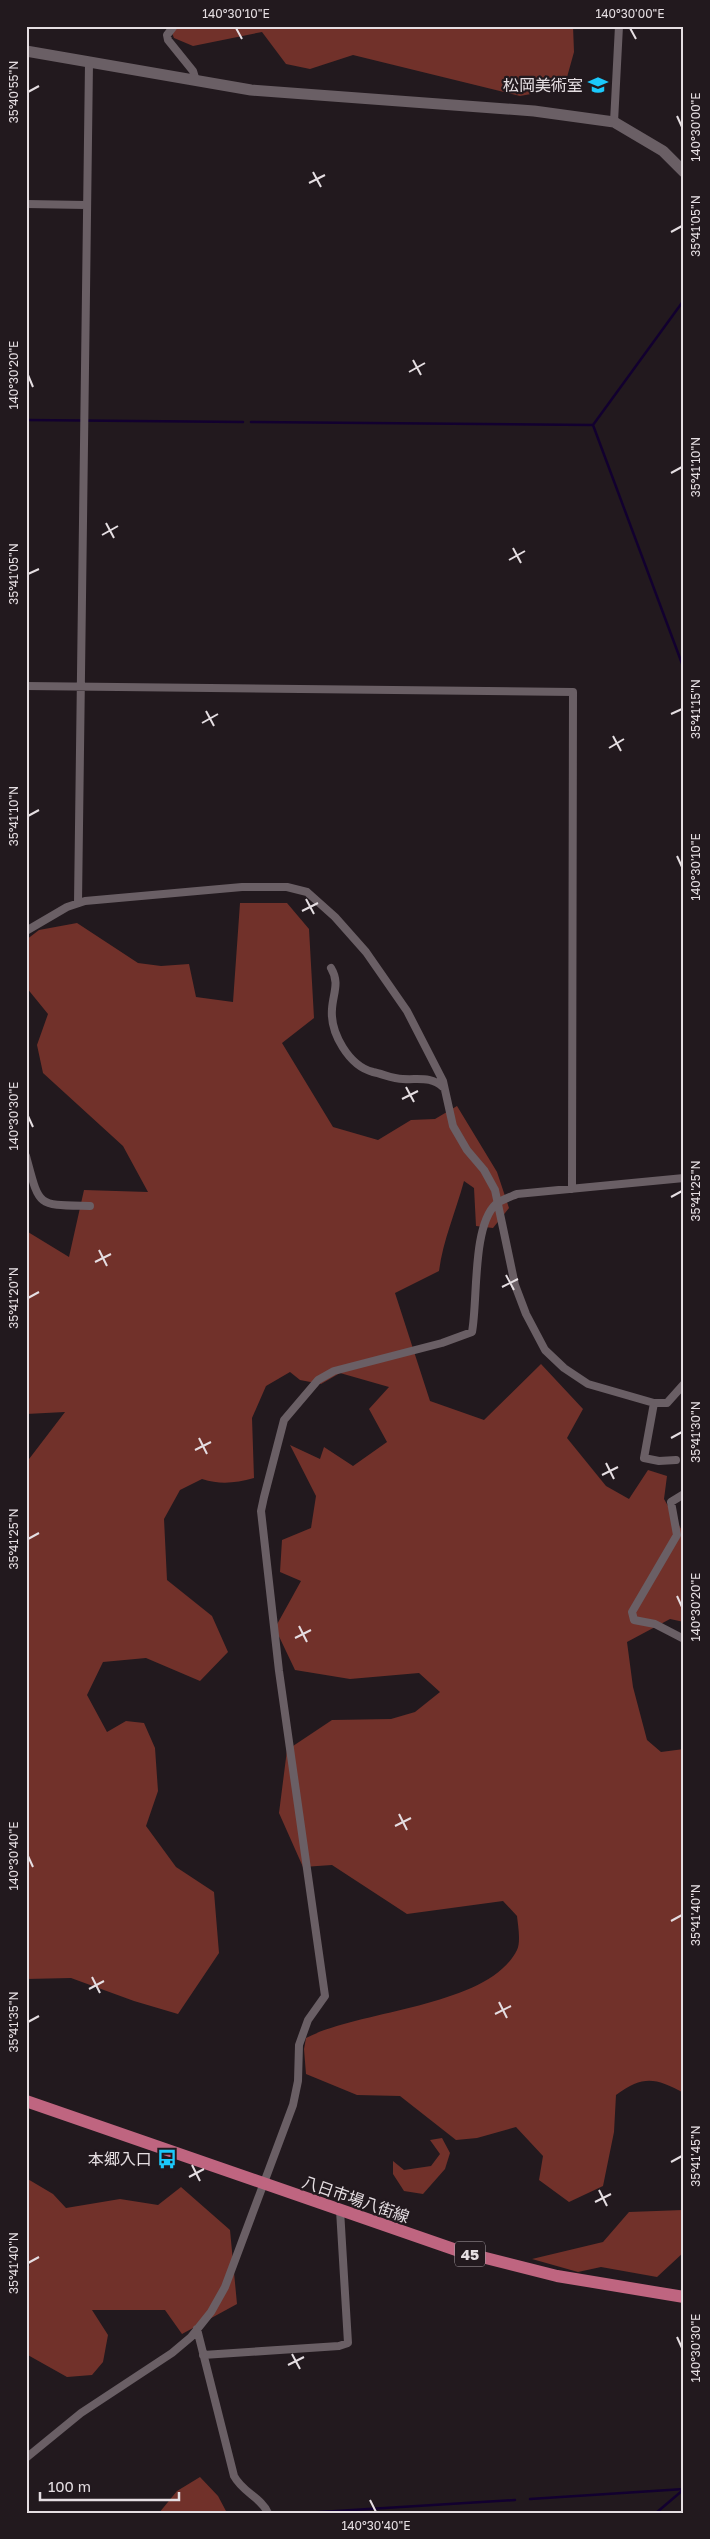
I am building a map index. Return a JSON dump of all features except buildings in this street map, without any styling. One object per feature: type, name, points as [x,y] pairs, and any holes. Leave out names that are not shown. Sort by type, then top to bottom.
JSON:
[{"type":"main road","name":"八日市場八街線","points":[[26,2101],[462,2252],[510,2265],[600,2284],[684,2297]]},
{"type":"street","points":[[174,26],[167,35],[168,40],[193,70],[196,81]]},
{"type":"street","points":[[614,122],[619,26]]},
{"type":"street","points":[[26,51],[251,90],[534,111],[614,122],[663,151],[684,172]]},
{"type":"street","points":[[78,903],[89,63]]},
{"type":"street","points":[[26,204],[86,205]]},
{"type":"street","points":[[26,686],[573,692],[572,1189]]},
{"type":"street","points":[[26,931],[67,907],[78,903],[242,887],[287,887],[307,892],[335,917],[366,952],[395,992],[430,1055],[443,1081],[453,1126],[467,1150],[484,1170],[495,1190],[496,1203],[516,1284],[526,1314],[545,1350],[564,1368],[588,1384],[654,1403],[666,1403],[684,1384]]},
{"type":"street","points":[[331,968],[336,977],[332,1014],[344,1051],[352,1061],[364,1070],[402,1079],[424,1078],[438,1082],[443,1087]]},
{"type":"street","points":[[26,1156],[36,1194],[43,1201],[51,1205],[90,1206]]},
{"type":"street","points":[[26,2458],[81,2413],[172,2353],[197,2329],[211,2312],[225,2287],[293,2106],[298,2081],[299,2045],[308,2020],[325,1996],[279,1671],[261,1511],[284,1420],[318,1380],[334,1371],[442,1343],[472,1332],[479,1254],[488,1215],[496,1203],[517,1194],[684,1178]]},
{"type":"street","points":[[654,1403],[644,1458],[676,1460]]},
{"type":"street","points":[[684,1494],[671,1502],[677,1535],[632,1612],[634,1620],[655,1624],[684,1639]]},
{"type":"street","points":[[203,2355],[339,2346],[348,2343],[340,2210]]},
{"type":"street","points":[[197,2329],[234,2476],[240,2487],[265,2505],[268,2513]]},
{"type":"shaded area","points":[[169,26],[573,26],[574,52],[564,88],[520,96],[353,55],[310,69],[286,64],[262,32],[193,46],[174,38]]},
{"type":"shaded area","points":[[240,903],[287,903],[309,929],[314,1018],[282,1043],[333,1127],[378,1140],[411,1120],[435,1119],[457,1106],[497,1172],[509,1208],[493,1228],[476,1226],[474,1188],[464,1181],[439,1271],[395,1293],[430,1401],[484,1420],[541,1364],[583,1409],[567,1438],[606,1486],[629,1499],[648,1470],[667,1476],[664,1499],[684,1534],[684,1622],[670,1619],[627,1642],[633,1687],[647,1740],[661,1752],[684,1749],[684,2093],[665,2084],[650,2081],[634,2084],[616,2095],[614,2132],[603,2186],[569,2202],[539,2180],[543,2156],[516,2127],[477,2138],[456,2140],[400,2096],[357,2095],[306,2074],[304,2049],[306,2038],[358,2020],[452,1996],[480,1984],[502,1969],[517,1950],[519,1943],[517,1916],[503,1901],[407,1914],[332,1865],[303,1867],[279,1813],[287,1750],[332,1720],[391,1719],[415,1712],[440,1692],[419,1673],[350,1679],[295,1670],[275,1628],[301,1581],[280,1572],[282,1540],[311,1528],[316,1496],[290,1445],[320,1459],[324,1447],[353,1466],[387,1442],[369,1409],[389,1387],[340,1373],[321,1384],[300,1380],[290,1372],[266,1386],[252,1418],[254,1478],[228,1483],[202,1479],[180,1490],[164,1519],[167,1580],[212,1616],[228,1652],[200,1681],[146,1658],[103,1662],[87,1695],[107,1732],[126,1721],[144,1723],[155,1748],[158,1791],[146,1826],[176,1867],[214,1892],[219,1953],[178,2014],[134,2001],[71,1978],[26,1979],[26,1463],[65,1412],[26,1414],[26,1226],[28,1232],[69,1257],[84,1190],[148,1192],[123,1146],[43,1073],[37,1045],[48,1014],[26,987],[26,940],[39,930],[77,923],[138,963],[161,966],[189,964],[196,997],[233,1002]]},
{"type":"shaded area","points":[[442,2138],[450,2153],[445,2169],[423,2194],[404,2191],[393,2174],[393,2161],[404,2170],[431,2166],[440,2154],[430,2140]]},
{"type":"shaded area","points":[[26,2178],[53,2194],[66,2208],[120,2199],[158,2205],[181,2187],[230,2230],[237,2304],[182,2334],[165,2310],[92,2310],[108,2335],[103,2362],[92,2375],[67,2377],[26,2354],[26,2268],[30,2265],[26,2261]]},
{"type":"shaded area","points":[[683,2210],[684,2252],[657,2277],[601,2267],[578,2272],[532,2259],[603,2242],[629,2212]]},
{"type":"shaded area","points":[[200,2477],[218,2496],[227,2513],[159,2513],[177,2491]]},
{"type":"waterway","points":[[593,425],[684,300]]},
{"type":"waterway","points":[[26,420],[243,422]]},
{"type":"waterway","points":[[251,422],[593,425]]},
{"type":"waterway","points":[[593,425],[684,669]]},
{"type":"waterway","points":[[530,2499],[684,2489]]},
{"type":"waterway","points":[[656,2513],[683,2490]]},
{"type":"waterway","points":[[304,2513],[515,2500]]},
{"type":"place","name":"松岡美術室","points":[[598,85]]},
{"type":"place","name":"本郷入口","points":[[167,2159]]}]
